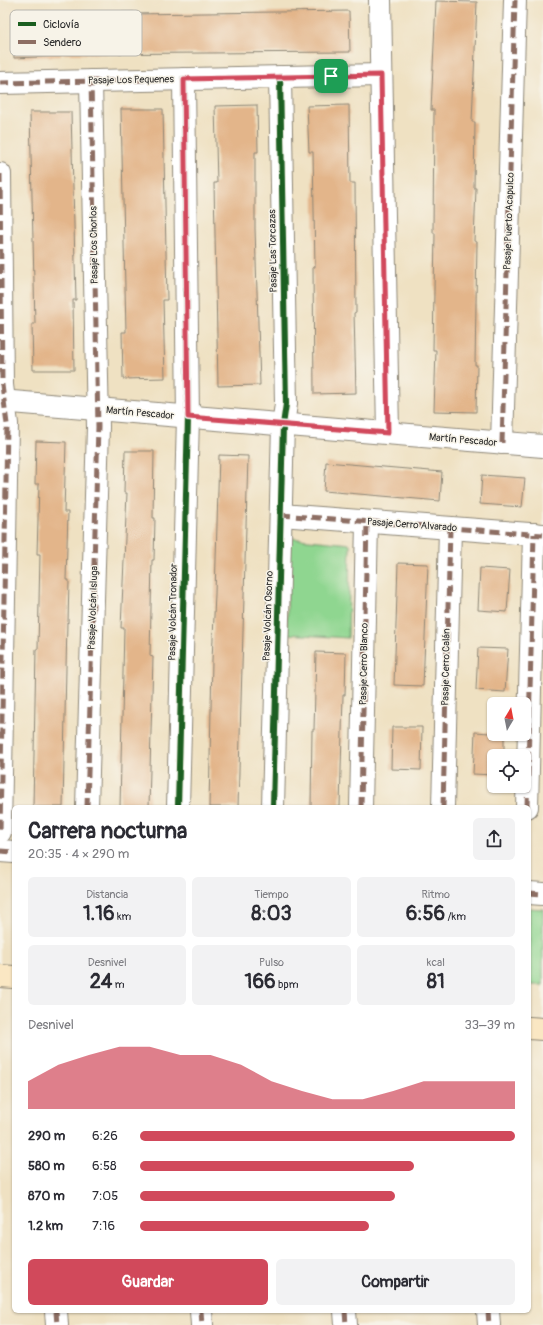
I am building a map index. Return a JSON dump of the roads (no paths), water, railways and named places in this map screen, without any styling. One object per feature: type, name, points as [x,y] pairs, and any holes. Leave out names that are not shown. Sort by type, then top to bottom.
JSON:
[{"type":"street","points":[[380,0],[388,433]]},
{"type":"street","name":"Pasaje Puerto Acapulco","points":[[502,443],[515,0]]},
{"type":"street","name":"Pasaje Los Pequenes","points":[[0,83],[381,75]]},
{"type":"street","name":"Pasaje Las Torcazas","points":[[280,77],[286,388],[283,424]]},
{"type":"street","name":"Pasaje Volcán Tronador","points":[[178,805],[188,417],[184,79]]},
{"type":"street","name":"Pasaje Los Chorlos","points":[[91,81],[97,409]]},
{"type":"street","points":[[0,174],[2,401],[7,424],[0,832]]},
{"type":"street","name":"Martín Pescador","points":[[2,401],[543,446]]},
{"type":"street","name":"Pasaje Volcán Isluga","points":[[87,805],[97,409]]},
{"type":"street","name":"Pasaje Volcán Osorno","points":[[273,805],[283,424]]},
{"type":"street","name":"Pasaje Cerro Alvarado","points":[[281,515],[538,534]]},
{"type":"street","name":"Pasaje Cerro Blanco","points":[[362,805],[367,522]]},
{"type":"street","name":"Pasaje Cerro Calán","points":[[443,805],[450,528]]},
{"type":"street","points":[[527,805],[538,534]]},
{"type":"street","points":[[0,850],[12,852]]},
{"type":"street","points":[[531,893],[543,894]]},
{"type":"street","points":[[0,976],[12,977]]},
{"type":"street","points":[[531,1028],[543,1029]]},
{"type":"street","points":[[56,1313],[57,1325]]},
{"type":"street","points":[[200,1313],[202,1325]]},
{"type":"street","points":[[345,1313],[346,1325]]},
{"type":"street","points":[[488,1313],[489,1325]]}]
